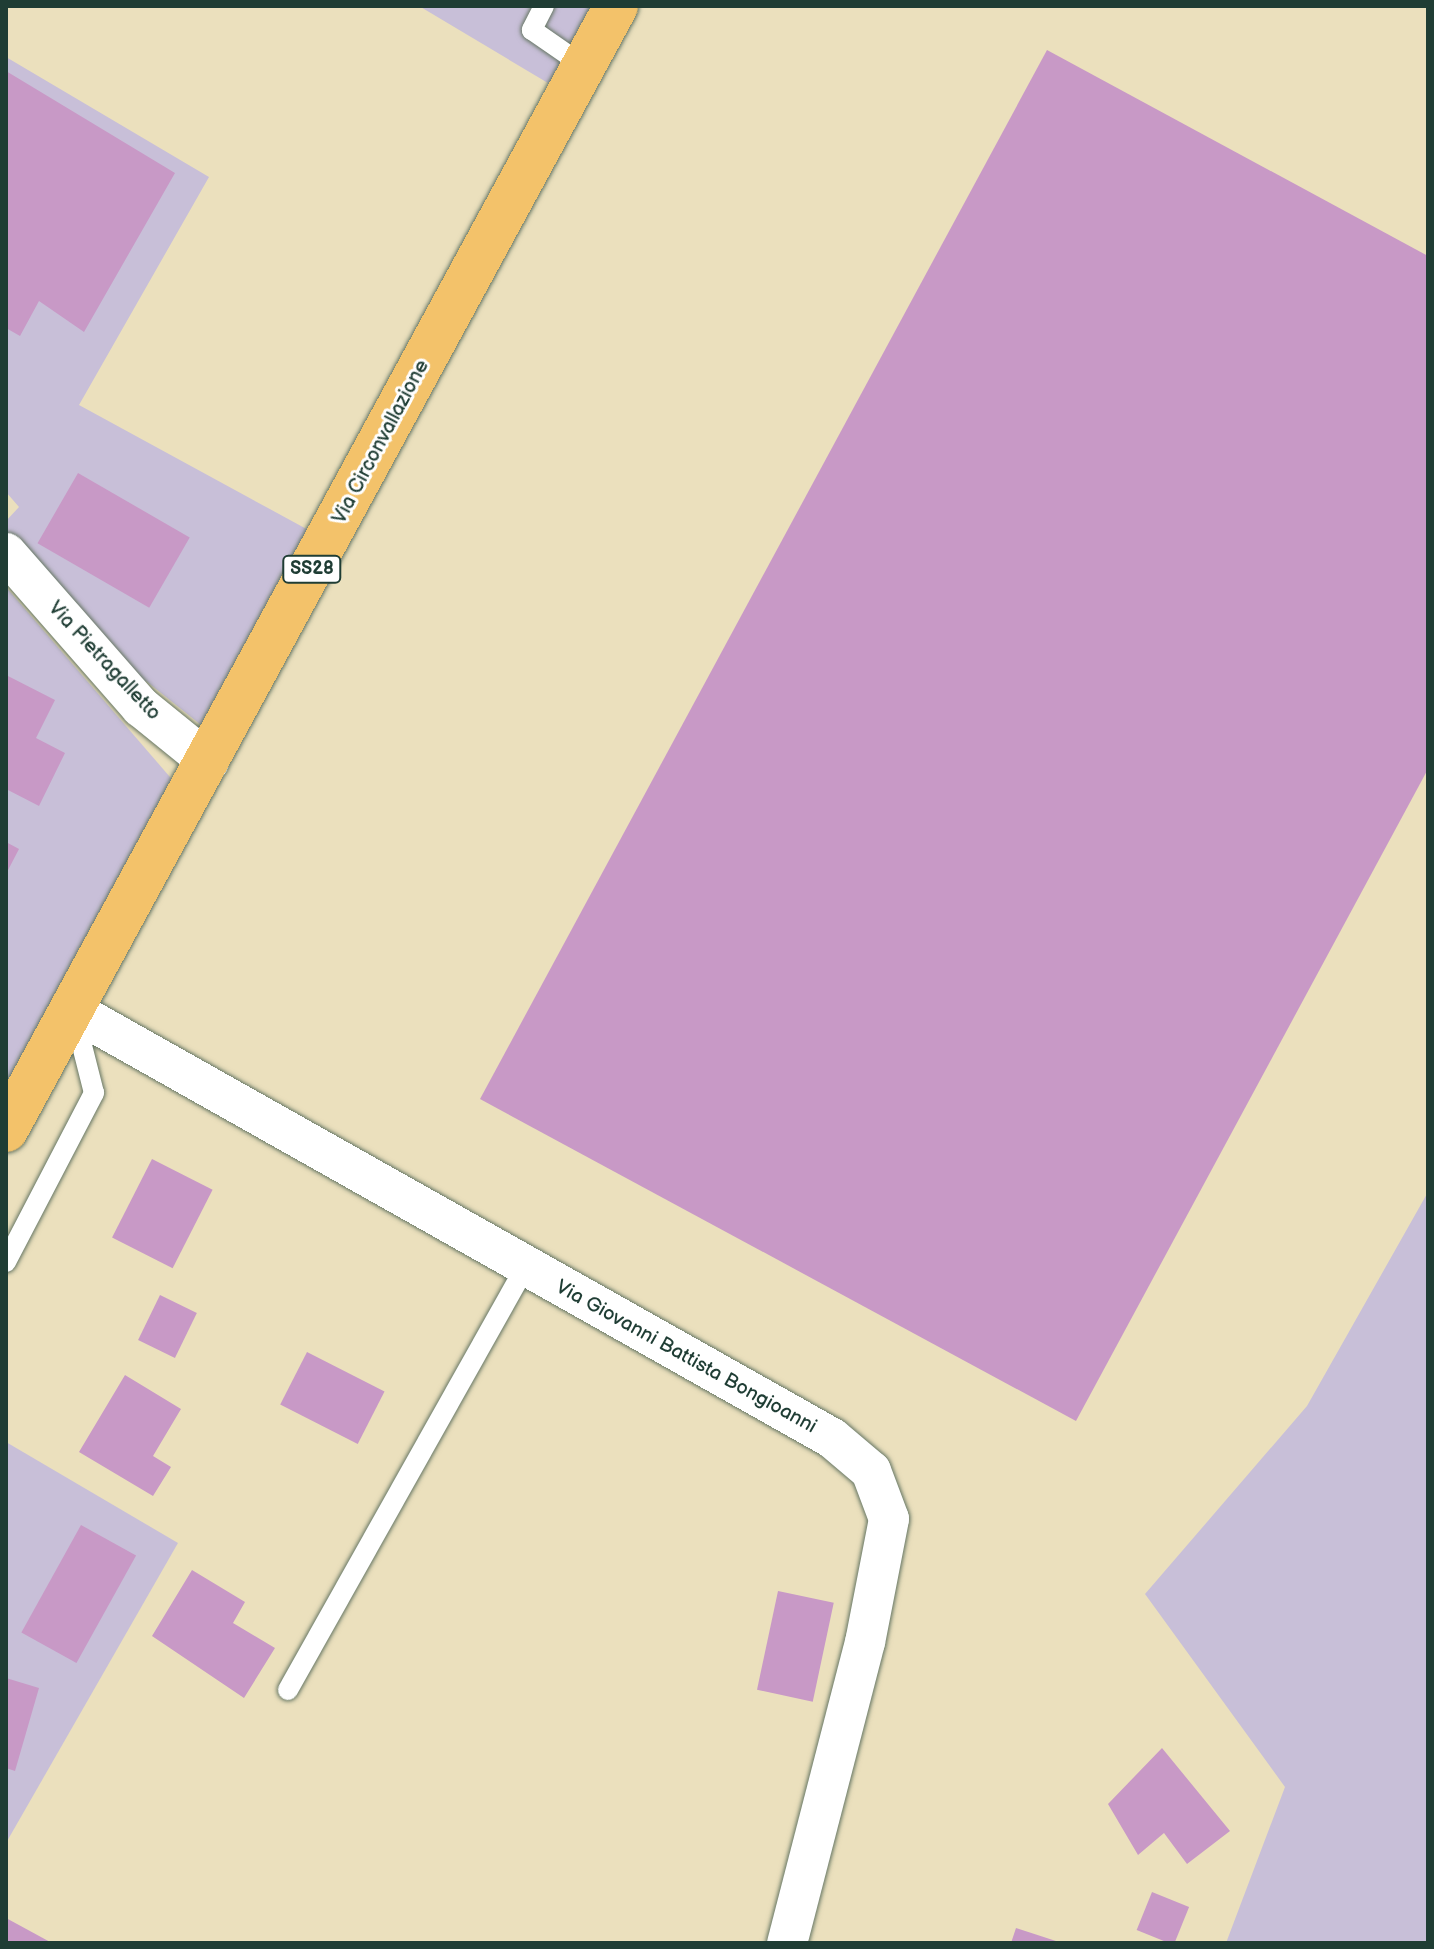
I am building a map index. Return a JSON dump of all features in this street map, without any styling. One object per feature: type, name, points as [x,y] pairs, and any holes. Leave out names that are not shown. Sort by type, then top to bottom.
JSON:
[{"type":"main road","name":"Via Circonvallazione","points":[[6,1130],[209,762],[616,6]]},
{"type":"street","name":"Via Pietragalletto","points":[[6,553],[141,707],[209,762]]},
{"type":"street","name":"Via Giovanni Battista Bongioanni","points":[[72,1010],[525,1268],[832,1438],[871,1471],[889,1519],[865,1642],[787,1943]]},
{"type":"lane","points":[[544,6],[532,30],[584,66]]},
{"type":"lane","points":[[6,1262],[94,1093],[72,1010]]},
{"type":"lane","points":[[288,1690],[525,1268]]},
{"type":"shaded area","points":[[419,6],[596,6],[553,86]]},
{"type":"shaded area","points":[[6,57],[209,177],[79,405],[312,532],[206,729],[146,681],[134,689],[6,536],[6,521],[19,507],[6,492]]},
{"type":"shaded area","points":[[6,587],[176,784],[6,1099]]},
{"type":"shaded area","points":[[1428,1192],[1428,1943],[1226,1943],[1285,1787],[1145,1594],[1307,1406]]},
{"type":"shaded area","points":[[6,1442],[178,1543],[6,1843]]},
{"type":"building","points":[[1047,50],[1428,256],[1428,769],[1076,1421],[480,1099]]},
{"type":"building","points":[[6,71],[175,173],[84,332],[39,301],[20,336],[6,328]]},
{"type":"building","points":[[78,473],[190,538],[149,608],[38,543]]},
{"type":"building","points":[[6,675],[55,700],[36,738],[65,753],[39,806],[6,789]]},
{"type":"building","points":[[6,842],[19,849],[6,874]]},
{"type":"building","points":[[152,1159],[213,1190],[173,1268],[112,1237]]},
{"type":"building","points":[[160,1295],[197,1313],[175,1358],[138,1340]]},
{"type":"building","points":[[307,1352],[385,1391],[358,1444],[280,1405]]},
{"type":"building","points":[[125,1375],[181,1409],[153,1456],[171,1467],[153,1496],[79,1452]]},
{"type":"building","points":[[81,1525],[136,1556],[76,1663],[21,1633]]},
{"type":"building","points":[[192,1570],[245,1602],[233,1623],[275,1648],[244,1698],[152,1636]]},
{"type":"building","points":[[778,1591],[834,1603],[813,1702],[757,1690]]},
{"type":"building","points":[[6,1678],[39,1688],[15,1771],[6,1768]]},
{"type":"building","points":[[1162,1748],[1230,1831],[1187,1864],[1164,1833],[1138,1855],[1108,1804]]},
{"type":"building","points":[[1152,1892],[1189,1907],[1175,1943],[1137,1930]]},
{"type":"building","points":[[6,1918],[52,1943],[6,1943]]},
{"type":"building","points":[[1016,1928],[1059,1942],[1059,1943],[1011,1943]]}]
